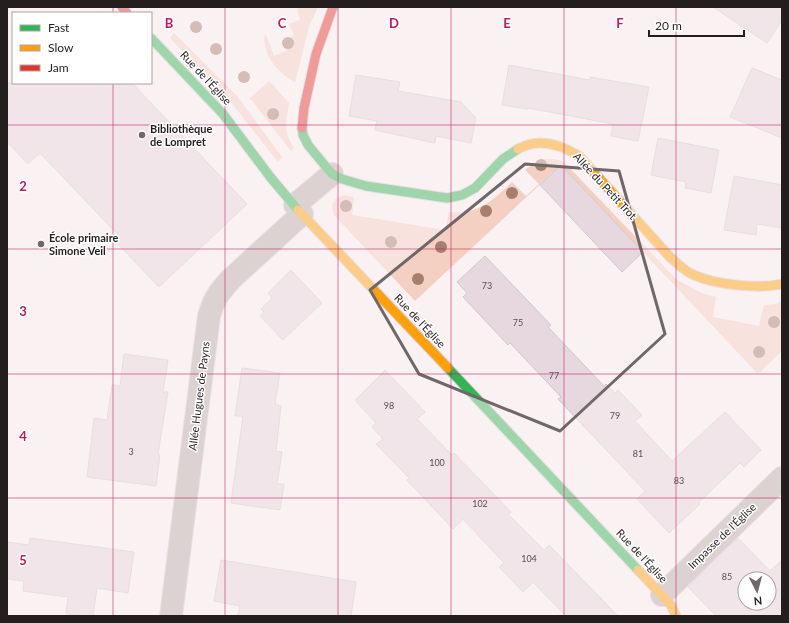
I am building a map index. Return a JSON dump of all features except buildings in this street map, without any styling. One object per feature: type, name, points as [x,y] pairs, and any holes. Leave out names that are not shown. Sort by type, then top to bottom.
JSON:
[{"type":"street","name":"Allée du Petit Trot","points":[[333,7],[316,54],[302,122],[303,135],[308,145],[332,174],[342,179],[366,186],[447,198],[462,195],[476,187],[504,158],[515,150],[527,144],[547,142],[569,149],[578,156],[682,269],[694,275],[708,279],[754,287],[766,287],[782,284]]},
{"type":"street","name":"Rue de l'Église","points":[[152,39],[223,114],[271,178],[298,209],[662,595],[671,605],[676,616]]},
{"type":"street","points":[[298,209],[332,174]]},
{"type":"street","name":"Allée Hugues de Payns","points":[[171,616],[209,316],[214,301],[220,290],[298,209]]},
{"type":"street","name":"Impasse de l'Église","points":[[662,595],[782,478]]},
{"type":"highlighted area","points":[[525,164],[619,171],[665,334],[560,431],[419,374],[370,290]]},
{"type":"shaded area","points":[[302,7],[318,7],[309,26],[295,82],[283,74],[272,62],[268,55],[264,41],[265,33],[274,56],[286,51],[283,40],[294,36],[289,24],[300,20],[297,9]]},
{"type":"shaded area","points":[[174,33],[237,96],[282,157],[278,162],[230,101],[170,38]]},
{"type":"shaded area","points":[[269,81],[289,103],[286,127],[288,137],[294,148],[291,151],[250,98]]},
{"type":"shaded area","points":[[555,159],[564,162],[677,280],[702,293],[716,297],[713,317],[759,326],[764,305],[776,304],[782,301],[782,351],[758,374],[561,165],[415,301],[334,215],[332,205],[336,199],[343,195],[354,197],[352,215],[445,230],[449,212],[465,212],[479,208],[485,205],[512,182],[526,196],[539,184],[525,170],[537,161]]},
{"type":"traffic: fast","points":[[152,39],[223,114],[271,178],[298,210]]},
{"type":"traffic: fast","points":[[302,128],[303,135],[308,145],[332,174],[342,179],[366,186],[447,198],[462,195],[475,188],[503,159],[518,149]]},
{"type":"traffic: fast","points":[[448,368],[638,570]]},
{"type":"traffic: slow","points":[[518,149],[526,145],[542,143],[557,145],[579,156],[669,256],[690,273],[725,284],[750,286],[782,284]]},
{"type":"traffic: slow","points":[[298,210],[448,368]]},
{"type":"traffic: slow","points":[[638,570],[671,605],[676,616]]},
{"type":"traffic: jam","points":[[122,7],[126,12]]},
{"type":"traffic: jam","points":[[302,128],[304,108],[316,54],[333,7]]},
{"type":"place","name":"Bibliothèque de Lompret","points":[[142,135]]},
{"type":"place","name":"École primaire Simone Veil","points":[[41,244]]}]
